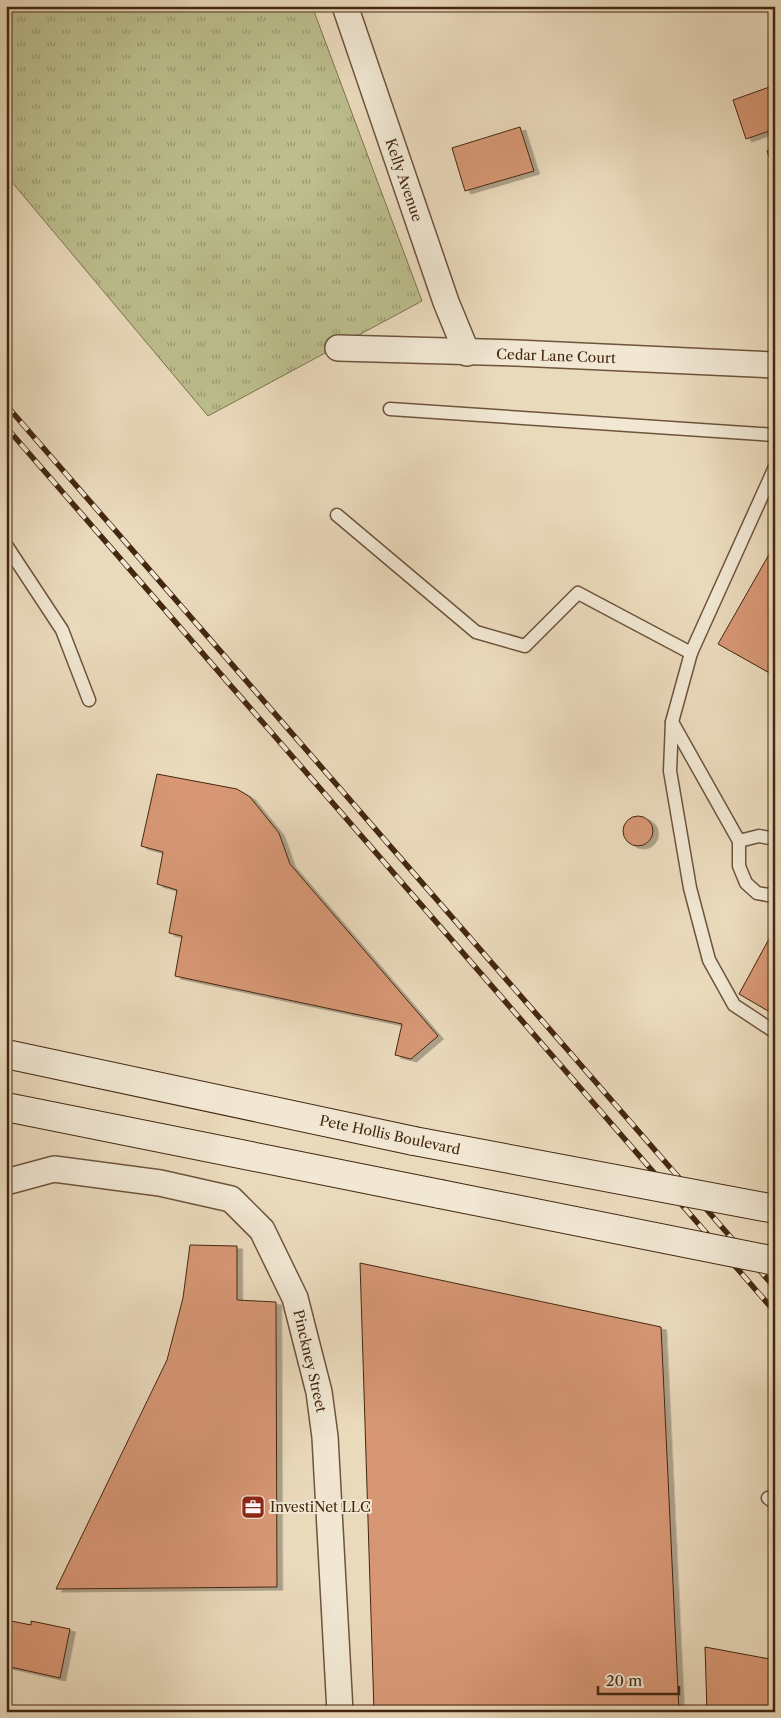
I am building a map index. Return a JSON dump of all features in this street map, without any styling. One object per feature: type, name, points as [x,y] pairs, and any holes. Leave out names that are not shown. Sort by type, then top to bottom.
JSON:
[{"type":"main road","name":"Pete Hollis Boulevard","points":[[6,1054],[414,1141],[775,1209]]},
{"type":"main road","points":[[6,1108],[775,1261]]},
{"type":"street","name":"Kelly Avenue","points":[[346,6],[446,302],[467,353]]},
{"type":"street","name":"Cedar Lane Court","points":[[338,348],[517,353],[775,365]]},
{"type":"street","name":"Pinckney Street","points":[[6,1182],[54,1169],[160,1183],[230,1199],[262,1230],[295,1298],[319,1392],[325,1437],[340,1712]]},
{"type":"lane","points":[[390,410],[775,435]]},
{"type":"lane","points":[[775,467],[690,653],[672,722],[670,771],[690,888],[709,960],[734,1005],[775,1032]]},
{"type":"lane","points":[[337,515],[476,632],[525,646],[578,593],[690,653]]},
{"type":"lane","points":[[6,545],[62,630],[89,700]]},
{"type":"lane","points":[[672,722],[739,841],[739,866],[746,883],[757,894],[768,895],[775,893]]},
{"type":"lane","points":[[739,841],[759,836],[775,839]]},
{"type":"green space","points":[[6,6],[312,6],[422,301],[208,416],[6,175]]},
{"type":"building","points":[[775,85],[775,129],[746,139],[733,100]]},
{"type":"building","points":[[520,127],[534,171],[465,191],[452,148]]},
{"type":"building","points":[[775,148],[775,173],[767,151]]},
{"type":"building","points":[[775,544],[775,676],[718,644]]},
{"type":"building","points":[[157,774],[237,789],[250,797],[279,833],[290,864],[438,1036],[411,1059],[395,1055],[402,1024],[175,976],[182,936],[169,933],[177,890],[157,884],[163,852],[141,846]]},
{"type":"building","points":[[638,816],[649,820],[653,831],[649,842],[638,846],[627,842],[623,831],[627,820]]},
{"type":"building","points":[[775,928],[775,1015],[739,994]]},
{"type":"building","points":[[190,1245],[237,1246],[237,1300],[276,1302],[277,1587],[56,1589],[167,1360],[183,1298]]},
{"type":"building","points":[[360,1263],[661,1327],[679,1712],[374,1712]]},
{"type":"building","points":[[6,1620],[31,1625],[31,1621],[70,1629],[60,1678],[6,1666]]},
{"type":"building","points":[[705,1647],[775,1660],[775,1712],[707,1712]]},
{"type":"railway","points":[[6,405],[775,1288]]},
{"type":"railway","points":[[6,427],[775,1312]]},
{"type":"place","name":"InvestiNet LLC","points":[[253,1507]]}]
